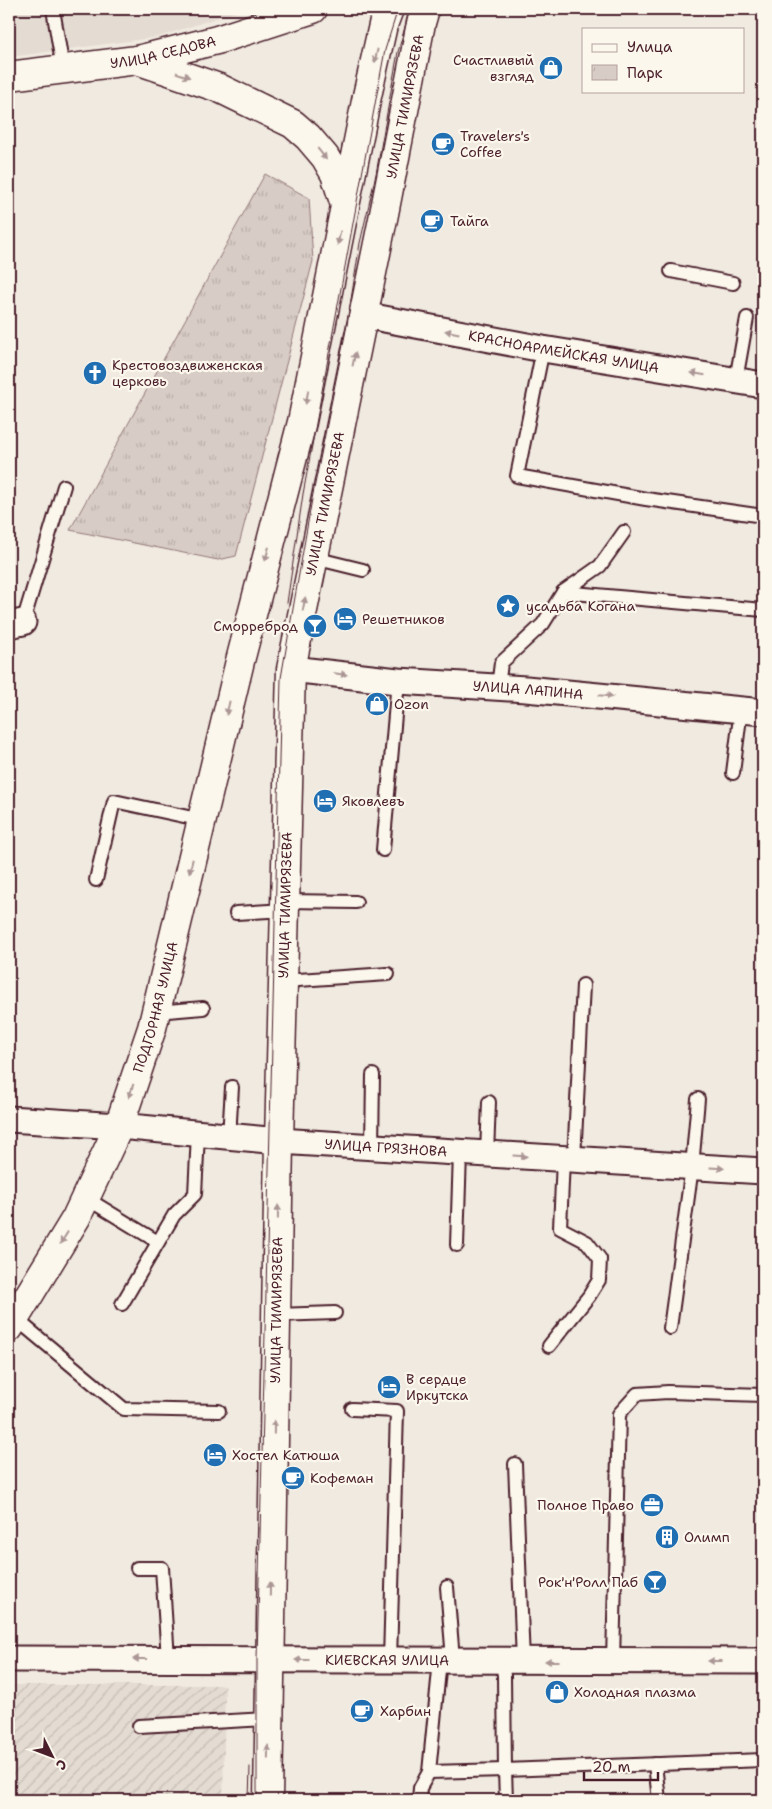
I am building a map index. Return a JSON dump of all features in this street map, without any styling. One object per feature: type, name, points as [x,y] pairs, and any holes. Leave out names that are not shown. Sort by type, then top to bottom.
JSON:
[{"type":"street","name":"УЛИЦА СЕДОВА","points":[[9,76],[137,60],[231,36],[313,9]]},
{"type":"street","points":[[346,205],[367,96],[383,25],[389,9]]},
{"type":"street","name":"УЛИЦА ТИМИРЯЗЕВА","points":[[268,1800],[279,1141],[292,669],[421,14]]},
{"type":"street","points":[[137,60],[219,88],[293,124],[308,137],[325,157],[336,174],[346,205]]},
{"type":"street","name":"ПОДГОРНАЯ УЛИЦА","points":[[12,1323],[76,1218],[86,1198],[119,1126],[152,1028],[240,661],[302,422],[346,205]]},
{"type":"street","name":"КРАСНОАРМЕЙСКАЯ УЛИЦА","points":[[363,315],[763,385]]},
{"type":"street","name":"УЛИЦА ЛАПИНА","points":[[292,669],[398,681],[498,687],[752,710]]},
{"type":"street","name":"УЛИЦА ГРЯЗНОВА","points":[[9,1119],[119,1126],[279,1141],[763,1171]]},
{"type":"street","name":"КИЕВСКАЯ УЛИЦА","points":[[9,1659],[763,1661]]},
{"type":"lane","points":[[52,9],[63,69]]},
{"type":"lane","points":[[671,271],[733,283]]},
{"type":"lane","points":[[736,380],[747,318]]},
{"type":"lane","points":[[543,348],[516,476],[646,499],[763,516]]},
{"type":"lane","points":[[16,624],[64,486]]},
{"type":"lane","points":[[498,687],[501,663],[543,624],[562,592],[600,566],[624,532]]},
{"type":"lane","points":[[314,558],[363,570]]},
{"type":"lane","points":[[562,592],[763,610]]},
{"type":"lane","points":[[383,850],[398,681]]},
{"type":"lane","points":[[733,773],[752,710]]},
{"type":"lane","points":[[96,880],[114,801],[202,820]]},
{"type":"lane","points":[[236,913],[285,906],[356,902]]},
{"type":"lane","points":[[283,981],[388,974]]},
{"type":"lane","points":[[550,1346],[589,1296],[599,1280],[600,1259],[592,1247],[587,1242],[560,1228],[569,1159],[583,984]]},
{"type":"lane","points":[[156,1012],[203,1008]]},
{"type":"lane","points":[[372,1147],[373,1075]]},
{"type":"lane","points":[[229,1137],[232,1088]]},
{"type":"lane","points":[[670,1328],[692,1167],[698,1099]]},
{"type":"lane","points":[[487,1154],[490,1102]]},
{"type":"lane","points":[[122,1304],[174,1215],[195,1194],[198,1134]]},
{"type":"lane","points":[[457,1245],[460,1152]]},
{"type":"lane","points":[[86,1198],[158,1242]]},
{"type":"lane","points":[[276,1314],[335,1313]]},
{"type":"lane","points":[[12,1323],[124,1409],[219,1411]]},
{"type":"lane","points":[[613,1662],[619,1414],[636,1394],[668,1392],[763,1395]]},
{"type":"lane","points":[[352,1409],[397,1411],[390,1660]]},
{"type":"lane","points":[[506,1800],[505,1770],[513,1661],[516,1464]]},
{"type":"lane","points":[[137,1568],[162,1568],[168,1659]]},
{"type":"lane","points":[[420,1800],[420,1788],[429,1772],[445,1660],[452,1647],[447,1587]]},
{"type":"lane","points":[[139,1726],[268,1720]]},
{"type":"lane","points":[[429,1772],[763,1760]]},
{"type":"lane","points":[[655,1764],[659,1800]]},
{"type":"shaded area","points":[[9,9],[244,9],[158,37],[9,57]]},
{"type":"shaded area","points":[[9,1685],[225,1685],[223,1800],[9,1800]]},
{"type":"green space","points":[[265,174],[309,198],[313,261],[236,556],[218,560],[70,530]]},
{"type":"tram line","points":[[287,603],[303,494],[385,50],[398,9]]},
{"type":"tram line","points":[[257,1800],[257,1659],[281,678],[312,499],[347,325],[360,243],[376,174],[398,52],[410,9]]},
{"type":"tram line","points":[[249,1800],[250,1767]]},
{"type":"place","name":"Счастливый взгляд","points":[[551,68]]},
{"type":"place","name":"Travelers's Coffee","points":[[443,144]]},
{"type":"place","name":"Тайга","points":[[432,221]]},
{"type":"place","name":"Крестовоздвиженская церковь","points":[[95,373]]},
{"type":"place","name":"усадьба Когана","points":[[508,606]]},
{"type":"place","name":"Решетников","points":[[345,619]]},
{"type":"place","name":"Сморреброд","points":[[315,626]]},
{"type":"place","name":"Ozon","points":[[377,704]]},
{"type":"place","name":"Яковлевъ","points":[[325,801]]},
{"type":"place","name":"В сердце Иркутска","points":[[389,1387]]},
{"type":"place","name":"Хостел Катюша","points":[[215,1455]]},
{"type":"place","name":"Кофеман","points":[[293,1478]]},
{"type":"place","name":"Полное Право","points":[[652,1505]]},
{"type":"place","name":"Олимп","points":[[667,1537]]},
{"type":"place","name":"Рок'н'Ролл Паб","points":[[655,1582]]},
{"type":"place","name":"Холодная плазма","points":[[557,1692]]},
{"type":"place","name":"Харбин","points":[[362,1711]]}]
